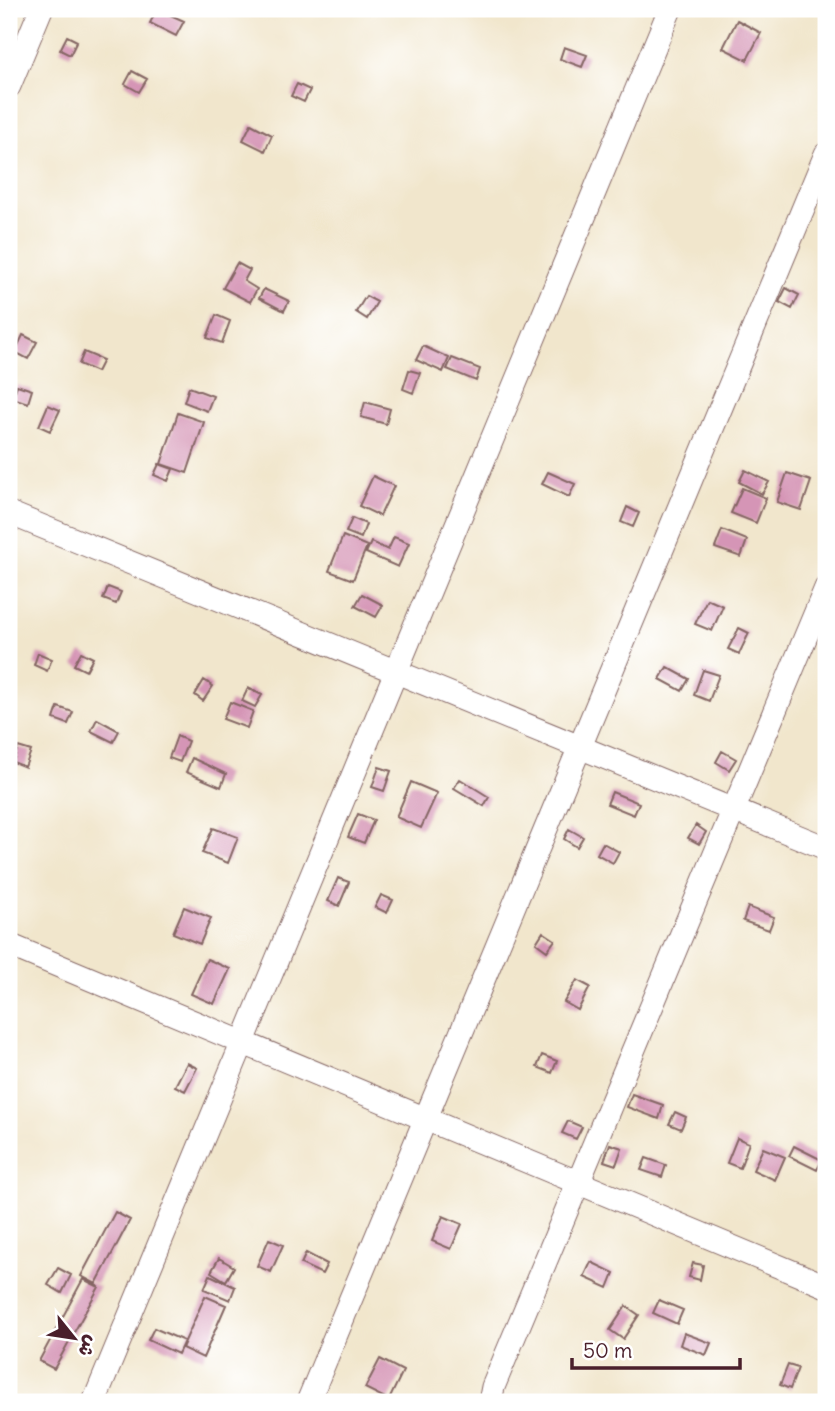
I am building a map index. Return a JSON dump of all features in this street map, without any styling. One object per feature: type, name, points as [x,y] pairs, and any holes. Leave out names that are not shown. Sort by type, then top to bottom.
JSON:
[{"type":"street","points":[[9,86],[41,9]]},
{"type":"street","points":[[94,1402],[670,9]]},
{"type":"street","points":[[308,1402],[826,154]]},
{"type":"street","points":[[9,513],[826,848]]},
{"type":"street","points":[[490,1402],[493,1387],[826,589]]},
{"type":"street","points":[[9,946],[826,1286]]},
{"type":"building","points":[[157,9],[184,21],[176,36],[150,23]]},
{"type":"building","points":[[737,20],[761,33],[747,60],[723,48]]},
{"type":"building","points":[[67,36],[77,41],[70,55],[60,50]]},
{"type":"building","points":[[564,47],[587,55],[582,67],[560,59]]},
{"type":"building","points":[[132,71],[147,79],[139,92],[125,84]]},
{"type":"building","points":[[297,84],[310,90],[304,102],[291,96]]},
{"type":"building","points":[[251,124],[272,135],[265,151],[243,140]]},
{"type":"building","points":[[237,263],[250,270],[244,281],[257,289],[250,302],[223,288]]},
{"type":"building","points":[[786,288],[799,295],[792,309],[779,302]]},
{"type":"building","points":[[264,289],[289,301],[284,311],[259,298]]},
{"type":"building","points":[[366,296],[377,302],[367,319],[356,312]]},
{"type":"building","points":[[216,315],[230,321],[222,343],[207,338]]},
{"type":"building","points":[[23,335],[37,342],[28,359],[15,352]]},
{"type":"building","points":[[423,346],[449,358],[443,372],[416,360]]},
{"type":"building","points":[[84,352],[103,360],[97,372],[79,364]]},
{"type":"building","points":[[452,358],[480,369],[476,381],[447,369]]},
{"type":"building","points":[[409,370],[420,373],[413,393],[403,389]]},
{"type":"building","points":[[17,385],[32,390],[28,403],[13,398]]},
{"type":"building","points":[[189,387],[213,396],[207,411],[184,402]]},
{"type":"building","points":[[365,402],[390,409],[386,424],[361,417]]},
{"type":"building","points":[[48,405],[60,410],[50,431],[39,426]]},
{"type":"building","points":[[178,413],[204,422],[187,473],[161,464]]},
{"type":"building","points":[[159,464],[173,469],[168,481],[154,475]]},
{"type":"building","points":[[745,470],[769,482],[762,494],[739,482]]},
{"type":"building","points":[[548,472],[575,484],[569,497],[542,484]]},
{"type":"building","points":[[787,473],[811,481],[801,510],[777,502]]},
{"type":"building","points":[[373,476],[394,486],[380,516],[359,506]]},
{"type":"building","points":[[742,488],[766,498],[756,523],[731,513]]},
{"type":"building","points":[[627,507],[639,513],[633,527],[621,522]]},
{"type":"building","points":[[352,518],[366,524],[361,538],[346,532]]},
{"type":"building","points":[[722,530],[747,540],[741,557],[715,548]]},
{"type":"building","points":[[343,536],[367,546],[353,580],[329,571]]},
{"type":"building","points":[[394,537],[409,543],[398,567],[366,553],[371,542],[388,550]]},
{"type":"building","points":[[108,587],[121,592],[116,604],[103,599]]},
{"type":"building","points":[[362,594],[383,605],[376,617],[355,606]]},
{"type":"building","points":[[707,599],[723,606],[712,631],[695,624]]},
{"type":"building","points":[[739,628],[749,633],[739,654],[728,649]]},
{"type":"building","points":[[81,652],[93,658],[86,671],[74,665]]},
{"type":"building","points":[[38,653],[52,659],[47,671],[34,665]]},
{"type":"building","points":[[667,667],[689,679],[682,691],[660,679]]},
{"type":"building","points":[[703,670],[719,675],[709,701],[694,695]]},
{"type":"building","points":[[204,680],[213,686],[203,701],[195,695]]},
{"type":"building","points":[[248,688],[262,695],[255,707],[242,701]]},
{"type":"building","points":[[230,702],[253,711],[247,728],[223,719]]},
{"type":"building","points":[[58,707],[73,712],[68,724],[54,719]]},
{"type":"building","points":[[97,719],[119,731],[113,742],[91,731]]},
{"type":"building","points":[[177,736],[188,741],[180,762],[169,758]]},
{"type":"building","points":[[18,747],[31,751],[25,767],[13,762]]},
{"type":"building","points":[[722,751],[736,759],[729,770],[716,762]]},
{"type":"building","points":[[192,758],[226,774],[221,787],[186,772]]},
{"type":"building","points":[[379,767],[391,771],[384,791],[372,787]]},
{"type":"building","points":[[460,779],[489,797],[484,806],[454,788]]},
{"type":"building","points":[[411,782],[437,793],[421,828],[396,817]]},
{"type":"building","points":[[612,792],[639,803],[634,815],[607,804]]},
{"type":"building","points":[[358,814],[374,820],[364,843],[348,837]]},
{"type":"building","points":[[696,825],[706,832],[699,844],[688,838]]},
{"type":"building","points":[[213,828],[238,837],[228,863],[202,853]]},
{"type":"building","points":[[569,829],[583,837],[577,847],[564,839]]},
{"type":"building","points":[[603,843],[619,852],[613,863],[597,854]]},
{"type":"building","points":[[338,878],[349,882],[339,906],[328,901]]},
{"type":"building","points":[[381,895],[393,900],[387,913],[375,907]]},
{"type":"building","points":[[184,907],[211,918],[200,944],[173,933]]},
{"type":"building","points":[[748,907],[774,917],[769,930],[743,921]]},
{"type":"building","points":[[543,932],[555,940],[547,951],[536,943]]},
{"type":"building","points":[[207,959],[230,969],[214,1004],[191,994]]},
{"type":"building","points":[[577,980],[590,987],[578,1010],[564,1002]]},
{"type":"building","points":[[542,1055],[557,1061],[552,1073],[537,1067]]},
{"type":"building","points":[[187,1063],[197,1068],[185,1091],[175,1086]]},
{"type":"building","points":[[632,1094],[663,1105],[659,1119],[627,1107]]},
{"type":"building","points":[[675,1112],[686,1117],[681,1129],[669,1124]]},
{"type":"building","points":[[568,1121],[582,1127],[576,1139],[562,1133]]},
{"type":"building","points":[[737,1138],[749,1143],[740,1168],[727,1163]]},
{"type":"building","points":[[610,1144],[622,1148],[616,1165],[604,1161]]},
{"type":"building","points":[[794,1146],[822,1160],[817,1170],[789,1156]]},
{"type":"building","points":[[763,1148],[785,1157],[775,1180],[753,1170]]},
{"type":"building","points":[[646,1158],[666,1165],[662,1177],[641,1170]]},
{"type":"building","points":[[115,1212],[130,1220],[96,1284],[81,1276]]},
{"type":"building","points":[[443,1216],[462,1224],[451,1249],[432,1241]]},
{"type":"building","points":[[269,1239],[283,1245],[271,1272],[257,1266]]},
{"type":"building","points":[[306,1253],[327,1264],[322,1274],[301,1264]]},
{"type":"building","points":[[219,1258],[234,1267],[226,1281],[211,1272]]},
{"type":"building","points":[[591,1262],[614,1273],[608,1288],[584,1277]]},
{"type":"building","points":[[693,1263],[703,1265],[700,1280],[689,1277]]},
{"type":"building","points":[[58,1268],[71,1275],[62,1293],[48,1285]]},
{"type":"building","points":[[210,1275],[235,1287],[230,1300],[204,1289]]},
{"type":"building","points":[[83,1279],[99,1287],[54,1369],[39,1361]]},
{"type":"building","points":[[205,1296],[226,1305],[203,1358],[182,1348]]},
{"type":"building","points":[[659,1300],[683,1310],[677,1324],[653,1313]]},
{"type":"building","points":[[626,1306],[639,1315],[623,1339],[610,1330]]},
{"type":"building","points":[[154,1328],[184,1341],[178,1354],[148,1340]]},
{"type":"building","points":[[684,1333],[711,1343],[706,1355],[680,1345]]},
{"type":"building","points":[[380,1359],[403,1371],[389,1400],[365,1388]]},
{"type":"building","points":[[788,1365],[798,1368],[790,1389],[780,1385]]}]
